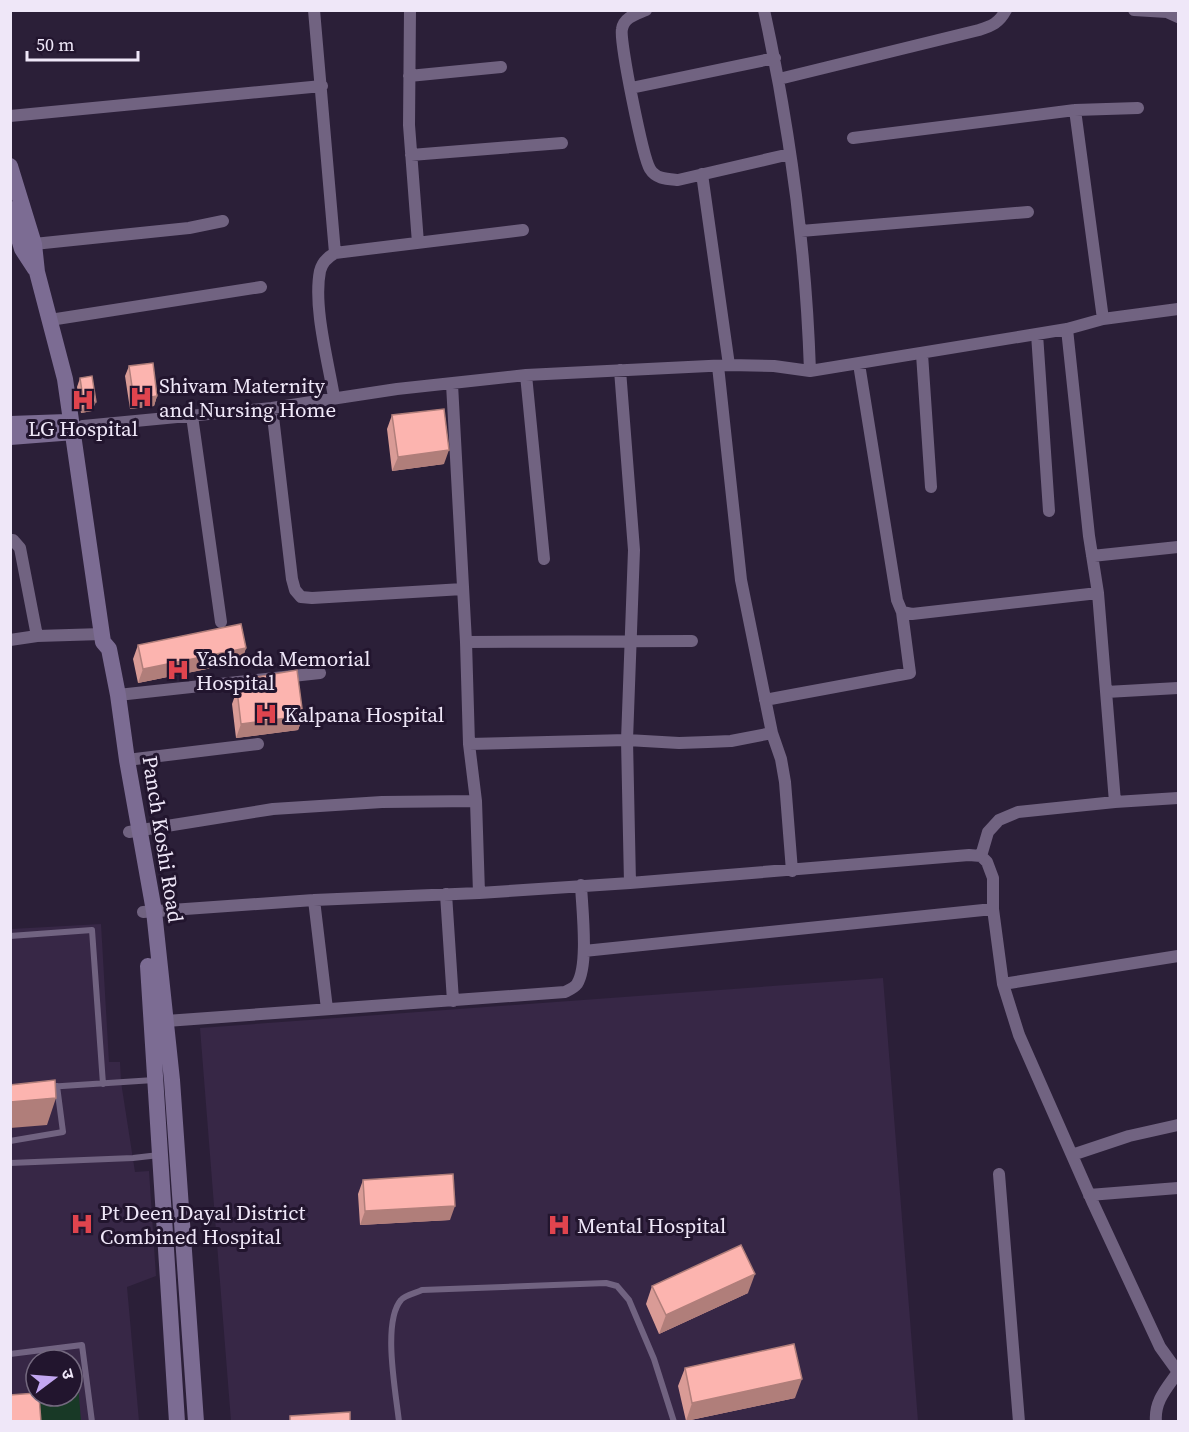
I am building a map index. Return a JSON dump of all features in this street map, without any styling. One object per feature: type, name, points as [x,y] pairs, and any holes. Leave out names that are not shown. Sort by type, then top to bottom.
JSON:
[{"type":"street","points":[[315,10],[334,253]]},
{"type":"street","points":[[410,10],[409,125],[418,243]]},
{"type":"street","points":[[646,10],[628,18],[622,28],[623,47],[631,88],[644,153],[650,170],[662,179],[678,180],[790,154]]},
{"type":"street","points":[[764,10],[779,79],[801,231],[808,306],[810,371]]},
{"type":"street","points":[[779,79],[979,30],[995,25],[1001,20],[1006,10]]},
{"type":"street","points":[[1134,10],[1167,12],[1178,16]]},
{"type":"street","points":[[631,88],[774,58]]},
{"type":"street","points":[[409,76],[501,67]]},
{"type":"street","points":[[10,116],[322,86]]},
{"type":"street","points":[[853,138],[973,121],[1075,110],[1138,108]]},
{"type":"street","points":[[1075,110],[1103,319]]},
{"type":"street","points":[[411,155],[562,143]]},
{"type":"street","name":"Panch Koshi Road","points":[[10,166],[34,244],[37,272],[76,427],[103,638],[109,650],[118,695],[134,831],[165,1021],[163,1080],[196,1422]]},
{"type":"street","points":[[702,174],[724,366],[741,580],[771,733],[781,759],[792,871]]},
{"type":"street","name":"Panch Koshi Road","points":[[10,209],[22,249],[37,272]]},
{"type":"street","points":[[801,231],[1028,212]]},
{"type":"street","points":[[34,244],[189,228],[223,221]]},
{"type":"street","points":[[334,397],[319,306],[320,271],[328,256],[334,253],[523,231]]},
{"type":"street","points":[[50,320],[261,287]]},
{"type":"street","points":[[10,437],[76,427],[272,408],[334,397],[526,375],[724,366],[774,366],[810,371],[1067,329],[1103,319],[1179,309]]},
{"type":"street","points":[[1067,329],[1098,593],[1115,802]]},
{"type":"street","points":[[1037,334],[1049,511]]},
{"type":"street","points":[[922,354],[932,487]]},
{"type":"street","points":[[765,700],[910,673],[902,612],[897,600],[859,364]]},
{"type":"street","points":[[620,370],[634,550],[627,740],[630,883]]},
{"type":"street","points":[[526,375],[544,559]]},
{"type":"street","points":[[452,384],[466,642],[469,744],[476,801],[479,892]]},
{"type":"street","points":[[272,408],[292,579],[295,590],[301,597],[463,590]]},
{"type":"street","points":[[192,416],[221,622]]},
{"type":"street","points":[[10,424],[76,427]]},
{"type":"street","points":[[10,540],[13,540],[20,548],[37,636]]},
{"type":"street","points":[[1092,556],[1179,547]]},
{"type":"street","points":[[902,612],[912,615],[1098,593]]},
{"type":"street","points":[[10,640],[37,636],[103,638],[100,650],[134,831],[273,809],[382,802],[476,801]]},
{"type":"street","points":[[466,642],[692,641]]},
{"type":"street","points":[[118,695],[320,673]]},
{"type":"street","points":[[1106,692],[1179,688]]},
{"type":"street","points":[[469,744],[627,740],[708,742],[731,741],[771,733]]},
{"type":"street","points":[[127,760],[258,744]]},
{"type":"street","points":[[981,856],[988,832],[999,820],[1018,812],[1179,798]]},
{"type":"street","points":[[163,1080],[150,986],[148,912],[314,900],[630,883],[969,855],[981,856],[987,862],[993,878],[993,909],[1003,984],[1019,1035],[1160,1347],[1178,1372],[1158,1401],[1155,1413],[1156,1422]]},
{"type":"street","points":[[165,1021],[566,992],[576,985],[584,951],[581,885]]},
{"type":"street","points":[[446,894],[453,1001]]},
{"type":"street","points":[[314,900],[327,1009]]},
{"type":"street","points":[[584,951],[993,909]]},
{"type":"street","points":[[1003,984],[1179,956]]},
{"type":"street","points":[[1072,1155],[1129,1136],[1179,1125]]},
{"type":"street","points":[[169,1154],[177,1422]]},
{"type":"street","points":[[999,1174],[1019,1422]]},
{"type":"street","points":[[1089,1194],[1179,1188]]},
{"type":"lane","points":[[10,936],[92,930],[103,1083]]},
{"type":"lane","points":[[34,1087],[163,1080]]},
{"type":"lane","points":[[10,1142],[63,1132],[57,1086]]},
{"type":"lane","points":[[10,1163],[133,1158],[169,1154]]},
{"type":"lane","points":[[399,1422],[390,1338],[394,1312],[402,1298],[422,1290],[606,1283],[617,1286],[629,1300],[654,1359],[674,1422]]},
{"type":"lane","points":[[10,1354],[82,1345],[92,1422]]},
{"type":"shaded area","name":"Pt Deen Dayal District Combined Hospital","points":[[101,924],[109,1062],[120,1062],[135,1172],[149,1171],[156,1276],[127,1287],[139,1421],[11,1422],[11,929]]},
{"type":"shaded area","name":"Mental Hospital","points":[[883,978],[918,1421],[231,1421],[200,1028]]},
{"type":"green space","points":[[39,1408],[80,1408],[81,1421],[40,1421]]},
{"type":"building","points":[[153,363],[157,396],[134,400],[129,366]]},
{"type":"building","points":[[92,376],[96,402],[84,404],[80,378]]},
{"type":"building","points":[[444,409],[449,450],[398,457],[392,415]]},
{"type":"building","points":[[241,624],[246,648],[143,669],[138,645]]},
{"type":"building","points":[[297,670],[303,716],[241,724],[237,690],[257,688],[256,677]]},
{"type":"building","points":[[55,1080],[56,1098],[10,1102],[10,1085]]},
{"type":"building","points":[[453,1174],[455,1206],[365,1211],[363,1180]]},
{"type":"building","points":[[741,1245],[755,1274],[666,1315],[652,1286]]},
{"type":"building","points":[[794,1344],[802,1379],[692,1403],[685,1368]]},
{"type":"building","points":[[24,1394],[24,1408],[40,1408],[41,1422],[10,1422],[10,1395]]},
{"type":"building","points":[[350,1412],[350,1422],[290,1422],[290,1416]]},
{"type":"place","name":"Shivam Maternity and Nursing Home","points":[[141,397]]},
{"type":"place","name":"LG Hospital","points":[[83,400]]},
{"type":"place","name":"Yashoda Memorial Hospital","points":[[178,670]]},
{"type":"place","name":"Kalpana Hospital","points":[[266,714]]},
{"type":"place","name":"Pt Deen Dayal District Combined Hospital","points":[[82,1224]]},
{"type":"place","name":"Mental Hospital","points":[[559,1225]]}]
